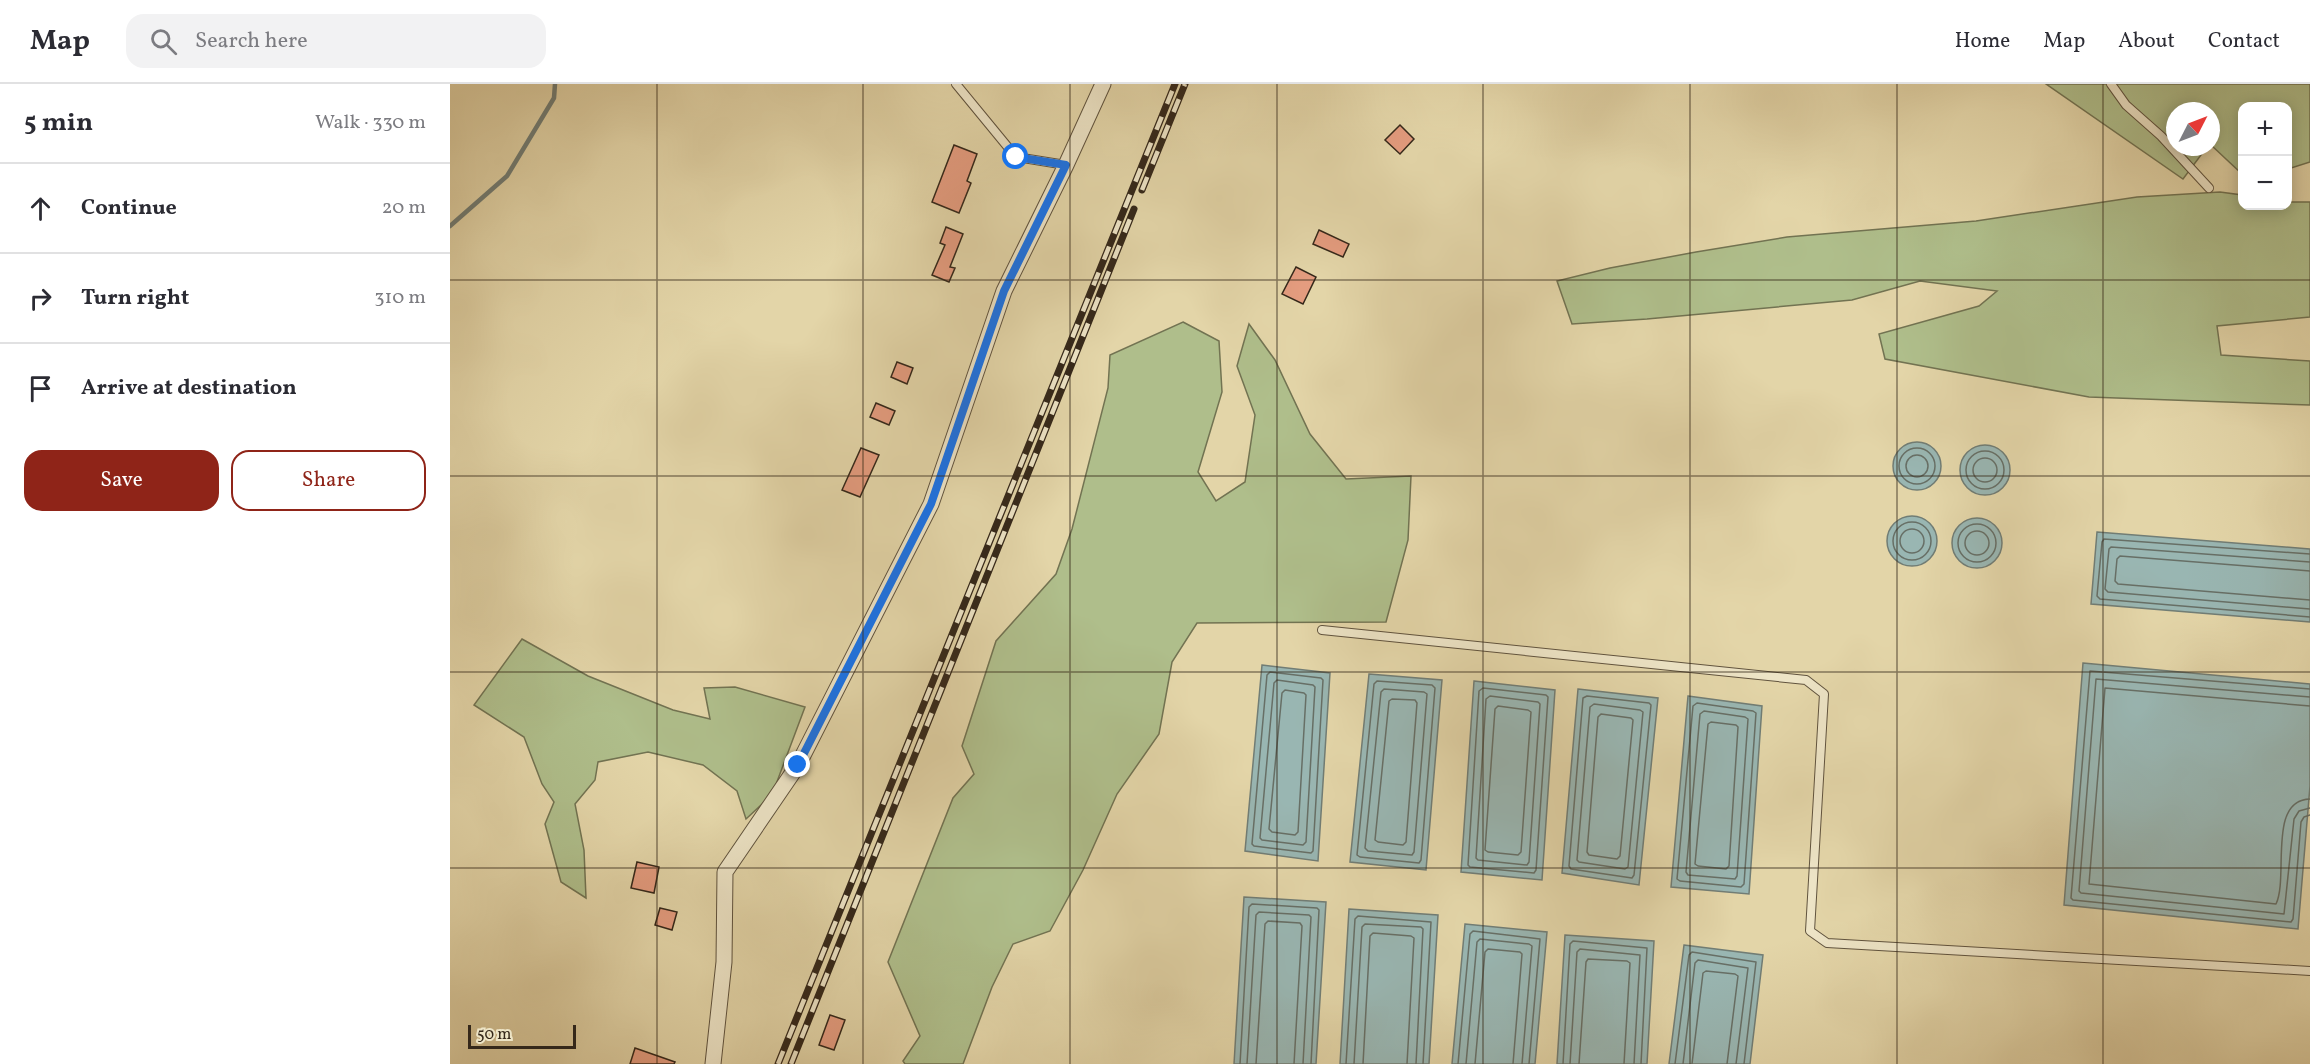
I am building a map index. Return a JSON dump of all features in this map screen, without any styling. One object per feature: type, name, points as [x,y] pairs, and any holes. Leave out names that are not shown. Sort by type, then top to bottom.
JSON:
[{"type":"street","points":[[713,1064],[724,962],[725,872],[798,765],[931,504],[1004,291],[1103,84]]},
{"type":"lane","points":[[956,84],[1016,157],[1066,165]]},
{"type":"lane","points":[[2111,84],[2126,105],[2161,136],[2210,188]]},
{"type":"lane","points":[[1322,630],[1806,680],[1824,694],[1810,931],[1827,943],[2310,971]]},
{"type":"green space","points":[[2046,84],[2310,84],[2310,162],[2292,168],[2292,102],[2238,102],[2238,170],[2220,153],[2220,102],[2166,102],[2166,156],[2200,156],[2183,179]]},
{"type":"green space","points":[[2220,192],[2238,194],[2238,210],[2292,210],[2292,202],[2310,202],[2310,317],[2217,326],[2221,355],[2310,361],[2310,405],[2089,397],[1885,359],[1879,334],[1979,306],[1997,291],[1920,281],[1852,300],[1572,324],[1557,281],[1610,268],[1787,237],[1976,221],[2137,197]]},
{"type":"green space","points":[[1183,322],[1219,341],[1222,392],[1198,472],[1216,501],[1245,482],[1255,415],[1237,366],[1249,324],[1275,360],[1310,434],[1346,479],[1411,476],[1408,540],[1386,622],[1197,623],[1172,662],[1159,734],[1117,794],[1083,870],[1050,931],[1013,944],[992,987],[963,1064],[905,1064],[903,1061],[920,1036],[888,962],[953,798],[974,774],[962,746],[996,641],[1056,574],[1072,529],[1108,388],[1110,355]]},
{"type":"green space","points":[[522,639],[588,676],[673,710],[710,719],[704,688],[735,687],[805,707],[772,795],[746,819],[737,791],[703,765],[648,752],[598,762],[595,780],[575,804],[584,850],[586,898],[561,882],[545,824],[554,802],[542,784],[524,737],[474,705]]},
{"type":"water","points":[[1912,442],[1922,442],[1934,449],[1941,461],[1941,471],[1934,483],[1922,490],[1912,490],[1897,479],[1893,471],[1893,461],[1904,446]]},
{"type":"water","points":[[1980,445],[1990,445],[2003,452],[2010,465],[2010,475],[2003,488],[1990,495],[1980,495],[1971,491],[1964,484],[1960,475],[1960,465],[1964,456],[1971,449]]},
{"type":"water","points":[[1907,516],[1917,516],[1930,523],[1937,536],[1937,546],[1930,559],[1917,566],[1907,566],[1898,562],[1891,555],[1887,546],[1887,536],[1891,527],[1898,520]]},
{"type":"water","points":[[1972,518],[1982,518],[1995,525],[2002,538],[2002,548],[1995,561],[1982,568],[1972,568],[1963,564],[1956,557],[1952,548],[1952,538],[1956,529],[1963,522]]},
{"type":"water","points":[[2097,532],[2310,549],[2310,622],[2091,604]]},
{"type":"water","points":[[2083,663],[2310,684],[2310,786],[2298,929],[2064,905]]},
{"type":"water","points":[[1262,665],[1330,673],[1318,861],[1245,851]]},
{"type":"water","points":[[1369,674],[1442,680],[1426,870],[1350,862]]},
{"type":"water","points":[[1474,681],[1555,690],[1542,880],[1461,872]]},
{"type":"water","points":[[1578,689],[1658,698],[1639,885],[1562,873]]},
{"type":"water","points":[[1688,696],[1762,706],[1749,894],[1671,887]]},
{"type":"water","points":[[1244,897],[1326,902],[1316,1064],[1234,1064]]},
{"type":"water","points":[[1349,909],[1438,915],[1429,1064],[1340,1064]]},
{"type":"water","points":[[1465,924],[1547,932],[1535,1064],[1452,1064]]},
{"type":"water","points":[[1565,935],[1654,941],[1647,1064],[1557,1064]]},
{"type":"water","points":[[1684,945],[1763,955],[1750,1064],[1669,1064]]},
{"type":"building","points":[[1400,125],[1414,139],[1400,154],[1385,140]]},
{"type":"building","points":[[954,145],[977,154],[967,181],[971,183],[959,213],[932,202]]},
{"type":"building","points":[[946,227],[963,234],[950,267],[955,268],[949,282],[932,275],[945,245],[940,243]]},
{"type":"building","points":[[1319,230],[1349,244],[1343,257],[1313,244]]},
{"type":"building","points":[[1296,267],[1316,277],[1303,304],[1282,294]]},
{"type":"building","points":[[897,362],[913,368],[907,384],[891,377]]},
{"type":"building","points":[[876,403],[895,411],[889,425],[870,417]]},
{"type":"building","points":[[861,448],[879,455],[860,497],[842,490]]},
{"type":"building","points":[[637,862],[659,867],[654,893],[631,888]]},
{"type":"building","points":[[660,908],[677,912],[672,930],[655,925]]},
{"type":"building","points":[[830,1015],[845,1020],[834,1050],[819,1045]]},
{"type":"building","points":[[635,1048],[675,1062],[674,1064],[630,1064]]},
{"type":"waterway","points":[[450,226],[507,176],[554,98],[555,84]]},
{"type":"railway","points":[[778,1064],[1175,84]]},
{"type":"railway","points":[[1142,190],[1185,84]]},
{"type":"railway","points":[[791,1064],[1134,209]]},
{"type":"route","points":[[798,765],[931,504],[1004,291],[1066,165],[1016,157]]}]
